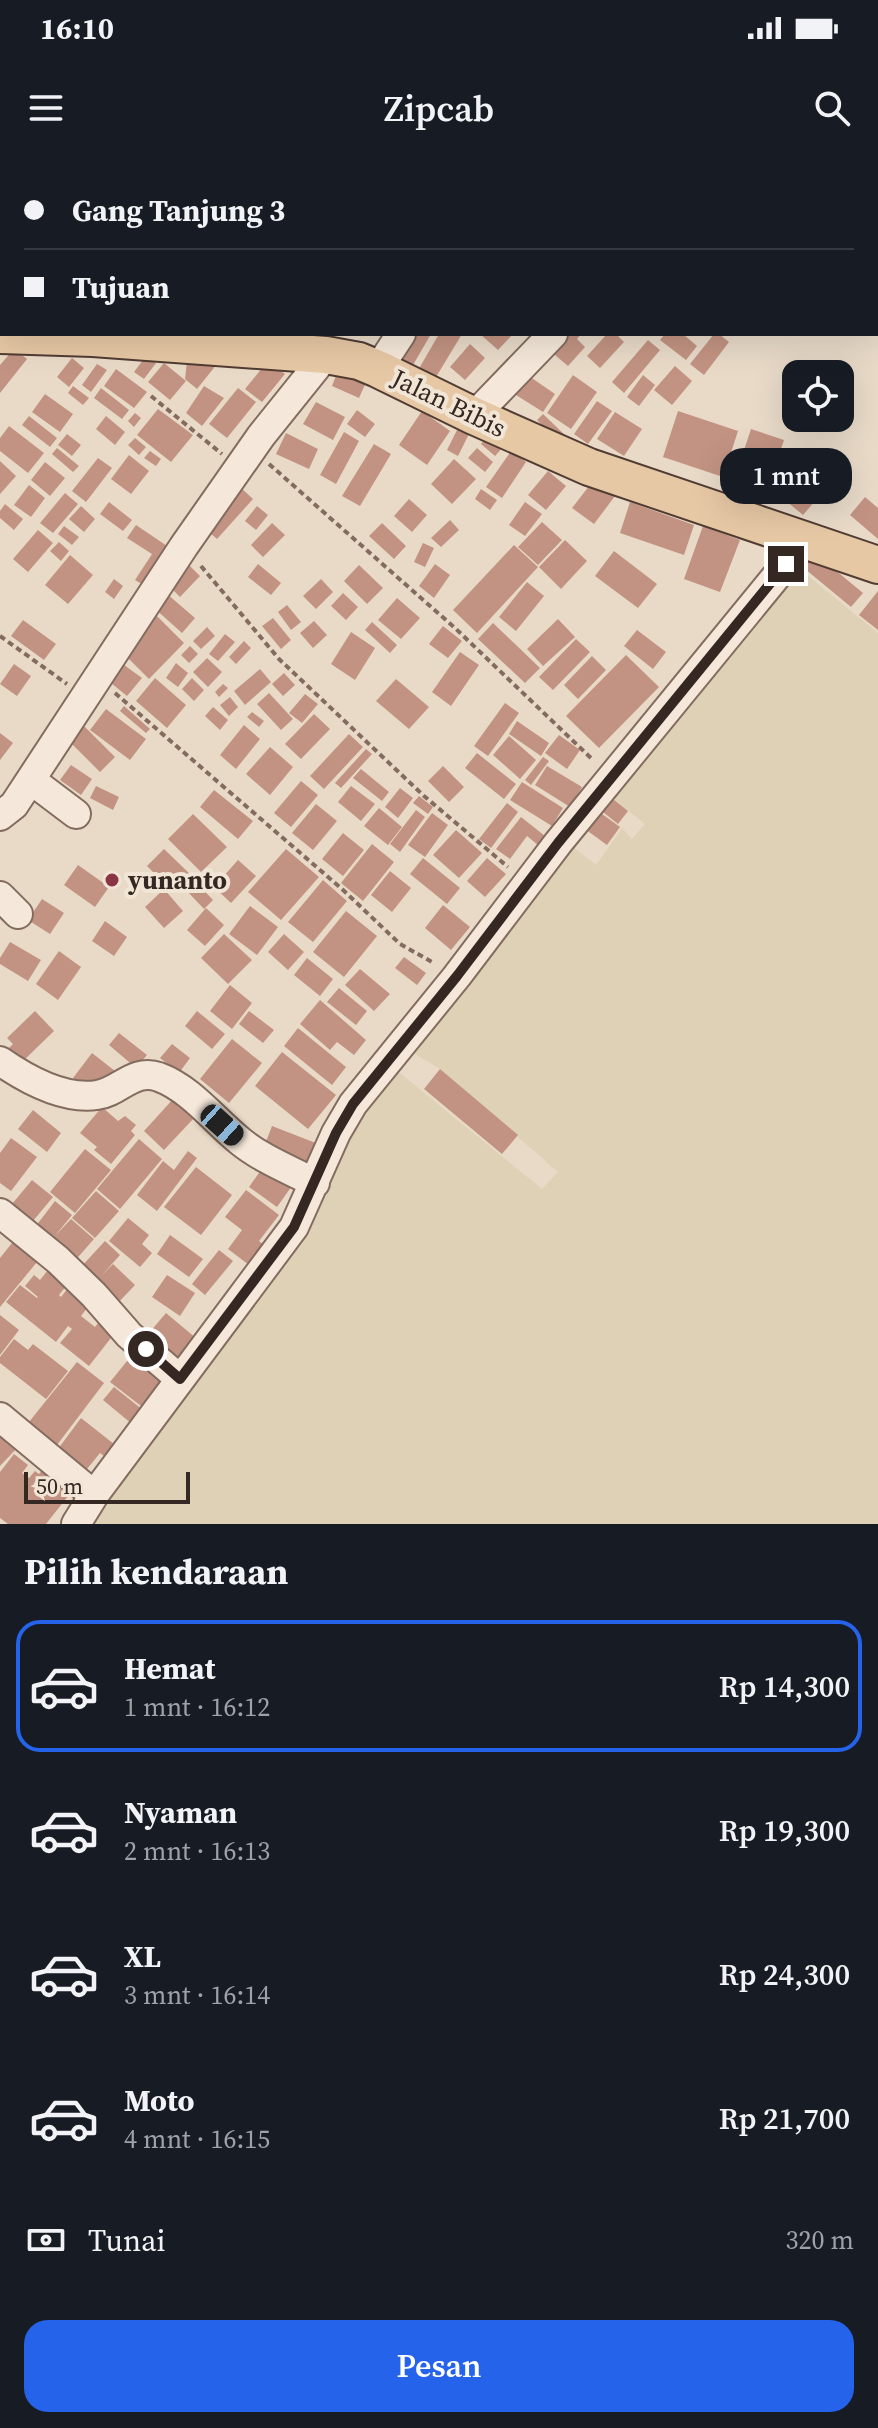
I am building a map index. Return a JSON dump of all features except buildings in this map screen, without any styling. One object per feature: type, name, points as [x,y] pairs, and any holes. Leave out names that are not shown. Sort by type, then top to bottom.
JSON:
[{"type":"main road","name":"Jalan Bibis","points":[[31,336],[326,355],[359,361],[589,467],[878,565]]},
{"type":"street","points":[[378,369],[400,336]]},
{"type":"street","points":[[474,416],[551,336]]},
{"type":"street","points":[[0,816],[14,805],[184,546],[245,459],[326,355]]},
{"type":"street","points":[[76,1524],[94,1495],[294,1227],[336,1133],[353,1104],[611,778],[806,540]]},
{"type":"street","points":[[31,780],[76,814]]},
{"type":"street","points":[[0,1061],[44,1085],[84,1095],[105,1093],[140,1075],[158,1077],[183,1092],[249,1148],[315,1183]]},
{"type":"street","points":[[0,1213],[58,1260],[129,1335],[180,1379]]},
{"type":"street","points":[[0,1417],[94,1495]]},
{"type":"path","points":[[151,396],[245,459],[455,628],[611,778]]},
{"type":"path","points":[[184,546],[279,659],[424,796],[528,883]]},
{"type":"path","points":[[0,636],[91,688],[342,889],[400,944],[457,976]]},
{"type":"shaded area","points":[[796,566],[878,633],[878,1524],[91,1524],[301,1240],[358,1119],[395,1069],[542,1189],[558,1172],[440,1069],[412,1052],[568,843],[596,865],[622,828],[632,839],[645,824],[609,795]]},
{"type":"place","name":"yunanto","points":[[112,880]]},
{"type":"route","points":[[146,1349],[180,1379],[294,1227],[336,1133],[353,1104],[457,976],[558,843],[786,564]]}]
